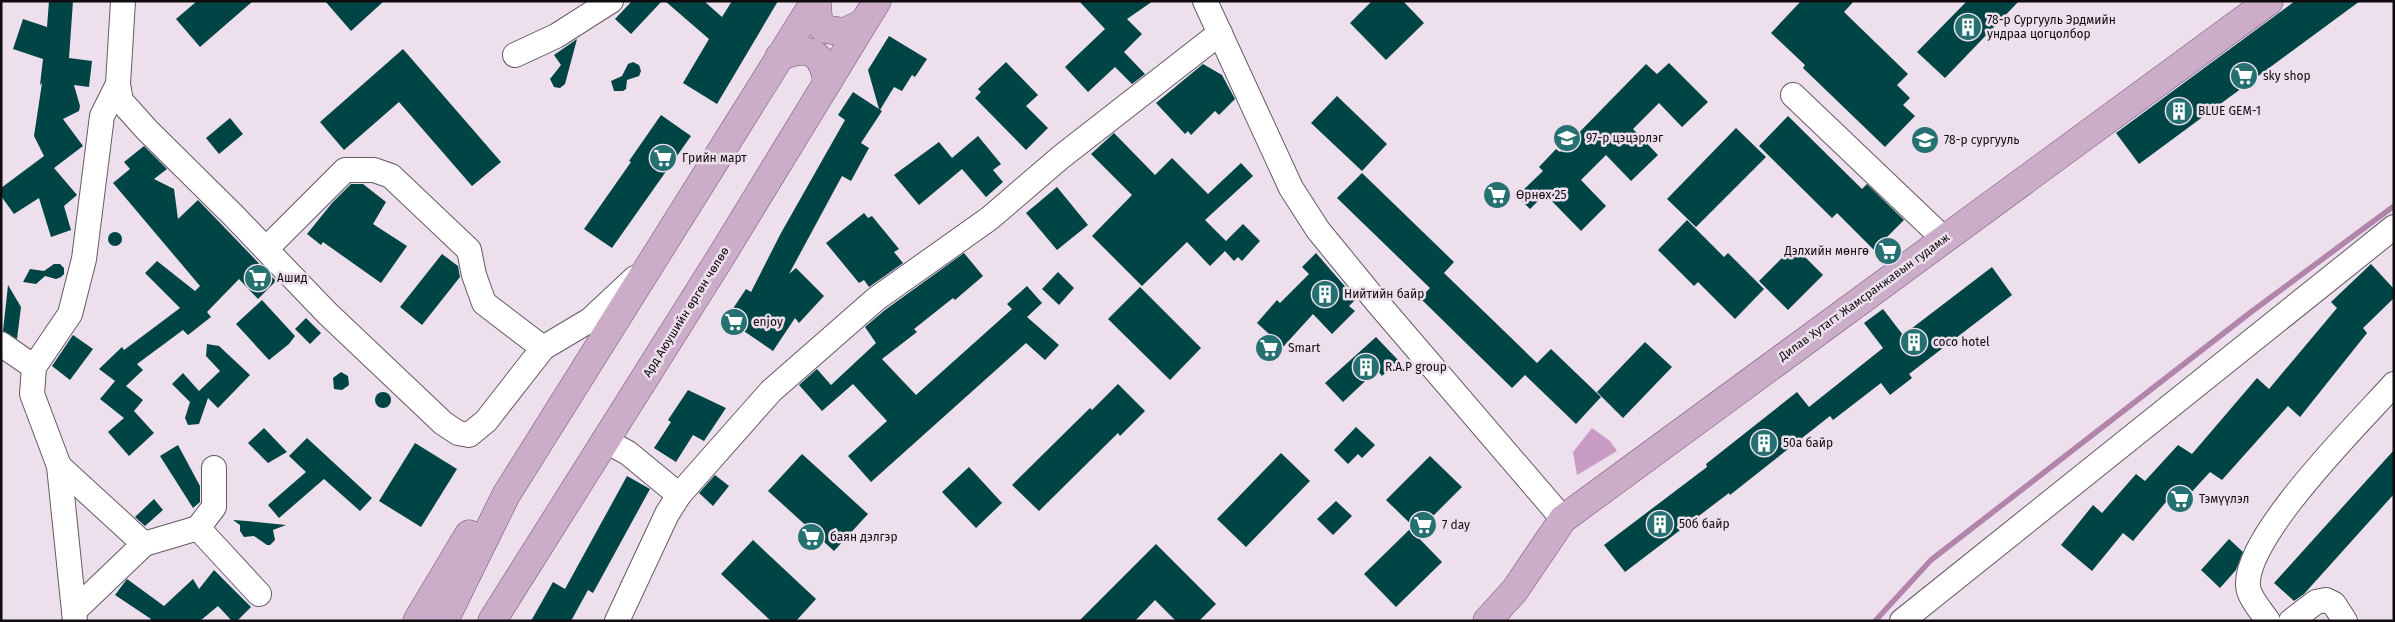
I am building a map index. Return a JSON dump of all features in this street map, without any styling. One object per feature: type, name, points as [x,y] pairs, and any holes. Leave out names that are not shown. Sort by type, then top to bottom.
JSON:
[{"type":"main road","points":[[816,1],[818,19],[824,29],[844,32],[870,12]]},
{"type":"main road","points":[[444,621],[506,495],[779,57],[816,1]]},
{"type":"main road","name":"Дилав Хутагт Жамсранжавын гудамж","points":[[1486,621],[1515,590],[1563,519],[1944,239],[2062,155],[2269,1]]},
{"type":"main road","name":"Ард Аюушийн өргөн чөлөө","points":[[492,621],[722,255],[870,12]]},
{"type":"main road","points":[[779,57],[796,50],[806,50],[817,56],[826,68],[827,83]]},
{"type":"main road","points":[[417,621],[477,521],[506,495]]},
{"type":"street","points":[[123,1],[118,84],[121,101],[147,130],[327,313],[443,422],[458,433],[468,435],[486,421],[543,348],[590,320],[648,266]]},
{"type":"street","points":[[515,55],[556,36],[611,1]]},
{"type":"street","points":[[1205,1],[1291,188],[1318,230],[1563,519]]},
{"type":"street","points":[[617,621],[667,514],[679,495],[771,391],[876,300],[990,218],[1061,157],[1220,32]]},
{"type":"street","points":[[74,616],[59,466],[32,394],[34,367],[70,314],[84,259],[102,116],[118,84]]},
{"type":"street","points":[[1793,94],[1944,239]]},
{"type":"street","points":[[266,249],[345,170],[374,170],[391,176],[469,250],[474,275],[484,303],[543,348]]},
{"type":"street","points":[[1902,621],[2394,227]]},
{"type":"street","points":[[1,344],[34,367]]},
{"type":"street","points":[[2268,621],[2249,591],[2251,568],[2262,541],[2291,500],[2394,384]]},
{"type":"street","points":[[604,440],[628,452],[679,495]]},
{"type":"street","points":[[59,466],[144,544]]},
{"type":"street","points":[[74,616],[144,544],[198,528],[214,507],[214,468]]},
{"type":"street","points":[[198,528],[259,594]]},
{"type":"street","points":[[2290,621],[2316,602],[2326,600],[2334,604],[2345,621]]},
{"type":"shaded area","points":[[1592,428],[1610,441],[1617,451],[1577,475],[1573,452]]},
{"type":"building","points":[[49,1],[73,1],[69,58],[92,61],[89,87],[74,85],[80,106],[79,111],[63,119],[83,146],[54,168],[77,195],[64,206],[71,230],[51,237],[39,198],[14,214],[1,196],[1,188],[44,156],[34,136],[42,83],[40,85],[43,59],[13,49],[23,19],[47,27]]},
{"type":"building","points":[[197,1],[253,1],[200,47],[176,19]]},
{"type":"building","points":[[325,1],[384,1],[351,31]]},
{"type":"building","points":[[632,1],[662,1],[631,34],[615,19]]},
{"type":"building","points":[[665,1],[704,1],[722,17],[732,1],[778,1],[717,104],[683,83],[709,39]]},
{"type":"building","points":[[1079,1],[1153,1],[1127,19],[1142,34],[1124,52],[1145,74],[1132,84],[1115,67],[1088,92],[1065,67],[1105,29]]},
{"type":"building","points":[[1372,1],[1403,1],[1424,23],[1386,60],[1350,23]]},
{"type":"building","points":[[1801,1],[1854,1],[1844,12],[1908,74],[1897,85],[1910,98],[1903,105],[1915,116],[1885,147],[1803,68],[1805,65],[1771,33]]},
{"type":"building","name":"78-р Сургууль Эрдмийн ундраа цогцолбор","points":[[1967,1],[2019,1],[1945,78],[1917,52]]},
{"type":"building","points":[[2295,1],[2360,1],[2139,164],[2116,133]]},
{"type":"building","points":[[889,36],[927,59],[915,77],[912,75],[902,91],[894,87],[880,110],[882,111],[861,143],[869,148],[851,181],[842,176],[789,274],[796,268],[824,296],[799,323],[795,318],[773,351],[726,319],[746,289],[751,292],[781,233],[845,120],[838,115],[853,92],[879,109],[868,70]]},
{"type":"building","points":[[577,39],[565,84],[560,88],[554,87],[550,79],[561,65],[554,55]]},
{"type":"building","points":[[403,49],[501,162],[472,186],[399,102],[344,150],[320,122]]},
{"type":"building","points":[[633,62],[639,65],[641,71],[639,76],[627,80],[626,89],[623,91],[614,91],[611,81],[622,76],[628,64]]},
{"type":"building","points":[[1006,62],[1038,95],[1026,106],[1048,128],[1026,150],[975,98],[981,92],[978,89]]},
{"type":"building","points":[[1669,63],[1708,102],[1682,127],[1659,103],[1633,129],[1658,155],[1631,181],[1606,155],[1581,180],[1606,206],[1581,231],[1545,194],[1530,209],[1517,196],[1543,171],[1539,167],[1556,149],[1560,152],[1646,64],[1657,74]]},
{"type":"building","points":[[1203,64],[1222,75],[1235,99],[1219,115],[1215,111],[1191,135],[1188,131],[1185,134],[1156,103]]},
{"type":"building","points":[[1337,96],[1387,144],[1362,171],[1311,123]]},
{"type":"building","points":[[661,115],[691,136],[612,248],[584,229]]},
{"type":"building","points":[[1788,116],[1862,189],[1867,184],[1904,220],[1874,250],[1837,213],[1832,218],[1759,146]]},
{"type":"building","points":[[230,118],[243,134],[219,154],[206,138]]},
{"type":"building","points":[[1736,128],[1766,157],[1696,227],[1667,199]]},
{"type":"building","points":[[1114,133],[1155,175],[1172,158],[1208,194],[1241,163],[1253,176],[1205,220],[1226,241],[1243,224],[1260,241],[1242,261],[1238,257],[1234,261],[1225,251],[1210,266],[1187,242],[1142,286],[1092,236],[1132,195],[1091,154]]},
{"type":"building","points":[[978,136],[1001,164],[993,170],[1003,182],[986,197],[962,169],[919,205],[894,175],[939,142],[952,158]]},
{"type":"building","points":[[144,146],[167,169],[154,179],[174,189],[178,219],[198,200],[276,281],[258,299],[239,279],[207,312],[211,317],[188,335],[183,330],[137,364],[143,370],[126,386],[143,400],[134,411],[154,433],[129,456],[108,432],[124,418],[100,399],[115,381],[99,369],[122,347],[124,350],[180,308],[145,273],[157,261],[195,291],[200,286],[113,183],[130,169],[124,162]]},
{"type":"building","points":[[1362,173],[1454,262],[1444,273],[1537,363],[1551,349],[1601,397],[1576,424],[1525,375],[1512,388],[1420,298],[1430,288],[1337,198]]},
{"type":"building","points":[[351,184],[363,184],[386,202],[373,224],[407,246],[381,283],[323,242],[321,245],[307,234],[332,203]]},
{"type":"building","points":[[1057,187],[1088,225],[1057,250],[1026,213]]},
{"type":"building","points":[[864,213],[868,218],[872,216],[899,249],[894,252],[903,263],[869,287],[864,280],[859,283],[826,243]]},
{"type":"building","points":[[1687,220],[1724,257],[1728,253],[1764,289],[1735,319],[1698,282],[1694,286],[1658,250]]},
{"type":"building","points":[[112,232],[118,232],[122,239],[118,246],[112,246],[108,242],[108,236]]},
{"type":"building","points":[[1794,246],[1823,275],[1788,310],[1759,281]]},
{"type":"building","points":[[964,253],[983,276],[955,300],[953,298],[914,329],[917,332],[882,359],[916,395],[1012,309],[1007,304],[1027,286],[1042,303],[1027,317],[1059,345],[1045,360],[1026,343],[871,482],[848,456],[887,421],[853,384],[822,411],[799,385],[817,369],[831,385],[876,343],[865,327],[885,310]]},
{"type":"building","name":"Нийтийн байр","points":[[1316,253],[1356,299],[1349,306],[1355,311],[1332,334],[1313,314],[1283,347],[1257,323],[1277,300],[1280,303],[1309,274],[1302,267]]},
{"type":"building","points":[[442,254],[458,266],[460,277],[422,325],[400,307]]},
{"type":"building","points":[[54,264],[60,264],[64,268],[64,274],[61,277],[56,279],[45,276],[36,284],[23,282],[30,269],[44,271]]},
{"type":"building","points":[[2371,264],[2394,289],[2394,298],[2363,328],[2367,333],[2300,417],[2288,406],[2222,480],[2210,472],[2176,509],[2166,502],[2133,541],[2123,533],[2092,571],[2061,545],[2093,505],[2102,513],[2136,474],[2145,481],[2178,445],[2192,454],[2257,378],[2269,389],[2337,308],[2331,302]]},
{"type":"building","points":[[1992,267],[2012,295],[1909,374],[1912,378],[1890,395],[1881,383],[1833,420],[1830,416],[1730,495],[1729,493],[1625,572],[1604,545],[1707,467],[1706,464],[1797,392],[1809,407],[1883,348],[1864,323],[1883,309],[1903,335]]},
{"type":"building","points":[[1058,272],[1074,288],[1059,305],[1042,289]]},
{"type":"building","points":[[8,285],[21,307],[17,339],[3,331]]},
{"type":"building","points":[[1140,287],[1201,348],[1170,380],[1108,319]]},
{"type":"building","points":[[262,300],[295,336],[289,344],[269,360],[236,324]]},
{"type":"building","points":[[306,318],[321,333],[310,344],[295,329]]},
{"type":"building","points":[[73,335],[93,349],[70,380],[52,366]]},
{"type":"building","name":"R.A.P group","points":[[1376,337],[1398,360],[1382,376],[1377,370],[1343,402],[1325,383]]},
{"type":"building","points":[[1645,342],[1672,367],[1623,418],[1597,392]]},
{"type":"building","points":[[207,344],[219,346],[250,375],[218,408],[208,398],[199,424],[188,425],[185,418],[190,402],[172,384],[183,373],[199,391],[220,371],[206,356]]},
{"type":"building","points":[[341,372],[348,376],[349,385],[342,390],[334,389],[333,378]]},
{"type":"building","points":[[1118,384],[1145,411],[1120,436],[1118,433],[1039,511],[1012,485],[1090,408],[1092,410]]},
{"type":"building","points":[[688,390],[726,408],[704,441],[693,435],[676,462],[654,448],[671,422],[668,420]]},
{"type":"building","points":[[383,392],[391,400],[383,408],[375,400]]},
{"type":"building","points":[[1356,427],[1375,445],[1362,458],[1358,454],[1348,464],[1334,450]]},
{"type":"building","points":[[264,428],[287,452],[268,463],[248,443]]},
{"type":"building","points":[[307,438],[372,498],[360,511],[324,479],[279,518],[268,505],[306,472],[289,456]]},
{"type":"building","points":[[415,443],[457,469],[421,527],[379,501]]},
{"type":"building","points":[[178,445],[200,486],[200,502],[193,508],[160,456]]},
{"type":"building","points":[[2394,450],[2394,494],[2304,594],[2294,601],[2274,583]]},
{"type":"building","points":[[1281,453],[1310,481],[1246,547],[1217,519]]},
{"type":"building","points":[[802,454],[868,514],[834,551],[768,491]]},
{"type":"building","points":[[1430,456],[1462,487],[1418,531],[1386,500]]},
{"type":"building","points":[[969,467],[1002,503],[976,528],[942,492]]},
{"type":"building","points":[[715,475],[729,486],[713,506],[699,493]]},
{"type":"building","points":[[627,476],[650,489],[593,593],[588,590],[571,621],[531,621],[553,582],[565,589]]},
{"type":"building","points":[[154,499],[163,510],[145,526],[135,517]]},
{"type":"building","points":[[1336,501],[1352,516],[1333,535],[1317,519]]},
{"type":"building","points":[[233,520],[286,525],[273,530],[275,540],[270,545],[267,545],[254,536],[244,537],[240,531],[240,525]]},
{"type":"building","points":[[1410,529],[1442,562],[1396,607],[1364,574]]},
{"type":"building","points":[[2229,539],[2243,552],[2236,570],[2220,588],[2201,570]]},
{"type":"building","points":[[753,540],[816,599],[796,621],[771,621],[721,574]]},
{"type":"building","points":[[1156,544],[1216,604],[1199,621],[1176,621],[1155,600],[1135,621],[1079,621]]},
{"type":"building","points":[[214,570],[251,607],[237,621],[232,621],[218,606],[200,621],[149,621],[151,619],[115,595],[127,579],[164,606],[193,579],[199,589]]},
{"type":"waterway","points":[[1875,621],[1931,560],[2251,312],[2394,206]]},
{"type":"place","name":"78-р Сургууль Эрдмийн ундраа цогцолбор","points":[[1968,27]]},
{"type":"place","name":"sky shop","points":[[2244,76]]},
{"type":"place","name":"BLUE GEM-1","points":[[2179,111]]},
{"type":"place","name":"97-р цэцэрлэг","points":[[1567,138]]},
{"type":"place","name":"78-р сургууль","points":[[1925,140]]},
{"type":"place","name":"Грийн март","points":[[663,158]]},
{"type":"place","name":"Өрнөх 25","points":[[1497,195]]},
{"type":"place","name":"Дэлхийн мөнгө","points":[[1888,251]]},
{"type":"place","name":"Ашид","points":[[258,278]]},
{"type":"place","name":"Нийтийн байр","points":[[1325,294]]},
{"type":"place","name":"enjoy","points":[[734,322]]},
{"type":"place","name":"coco hotel","points":[[1914,342]]},
{"type":"place","name":"Smart","points":[[1269,348]]},
{"type":"place","name":"R.A.P group","points":[[1366,367]]},
{"type":"place","name":"50а байр","points":[[1764,443]]},
{"type":"place","name":"Тэмүүлэл","points":[[2180,499]]},
{"type":"place","name":"50б байр","points":[[1660,524]]},
{"type":"place","name":"7 day","points":[[1423,525]]},
{"type":"place","name":"баян дэлгэр","points":[[811,537]]}]
